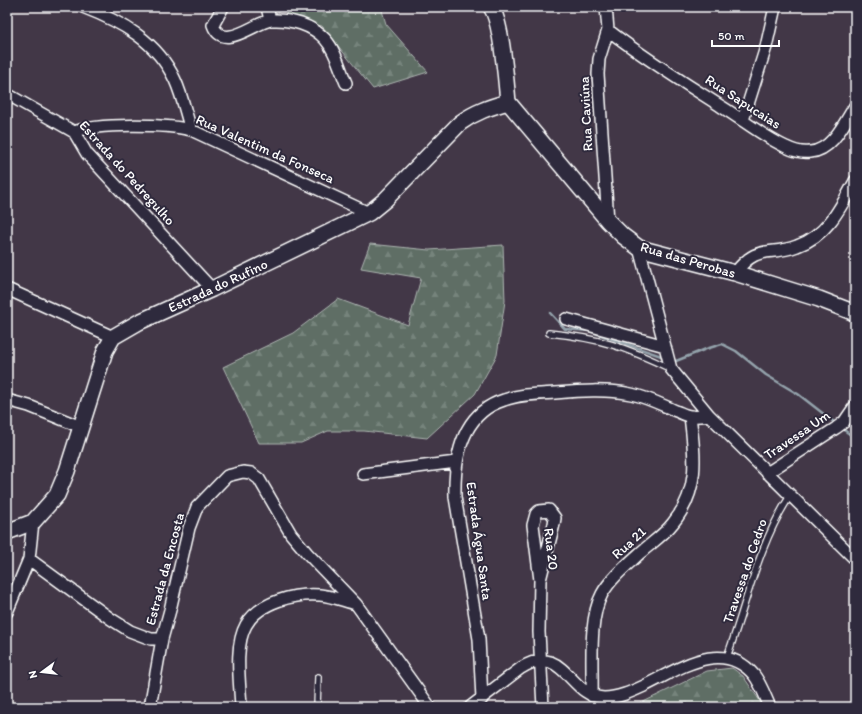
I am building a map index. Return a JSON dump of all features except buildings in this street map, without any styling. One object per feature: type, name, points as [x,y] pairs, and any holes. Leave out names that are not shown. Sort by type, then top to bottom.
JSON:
[{"type":"street","points":[[84,7],[127,27],[147,41],[164,60],[175,80],[191,130]]},
{"type":"street","points":[[223,7],[213,25],[219,35],[235,34],[252,29],[270,20],[297,23],[316,31],[326,40],[332,49],[346,84]]},
{"type":"street","points":[[267,7],[270,20]]},
{"type":"street","points":[[491,7],[494,11],[500,37],[508,102]]},
{"type":"street","name":"Rua Caviúna","points":[[606,7],[608,30],[599,59],[598,74],[608,220]]},
{"type":"street","points":[[744,120],[766,47],[775,7]]},
{"type":"street","name":"Rua Sapucaias","points":[[608,30],[648,60],[786,147],[799,152],[811,152],[822,149],[831,141],[855,106]]},
{"type":"street","name":"Estrada do Pedregulho","points":[[7,94],[74,132],[87,154],[212,290]]},
{"type":"street","name":"Estrada do Rufino","points":[[112,337],[139,322],[212,290],[369,213],[385,200],[460,123],[473,114],[508,102]]},
{"type":"street","name":"Rua das Perobas","points":[[508,102],[608,220],[623,236],[638,248],[735,273],[819,299],[855,313]]},
{"type":"street","name":"Rua Valentim da Fonseca","points":[[74,132],[92,126],[160,126],[191,130],[369,213]]},
{"type":"street","points":[[735,273],[745,260],[754,255],[764,251],[780,251],[798,246],[818,235],[832,221],[855,181]]},
{"type":"street","points":[[638,248],[671,369],[709,415],[855,559]]},
{"type":"street","points":[[7,289],[112,337],[105,351],[81,427],[57,495],[33,522],[7,532]]},
{"type":"street","points":[[566,319],[665,346]]},
{"type":"street","name":"Estrada Água Santa","points":[[482,699],[479,639],[455,497],[456,462],[465,433],[475,417],[489,406],[521,396],[580,391],[614,391],[648,399],[690,416],[709,415]]},
{"type":"street","points":[[7,400],[29,406],[81,427]]},
{"type":"street","name":"Travessa Um","points":[[767,473],[844,422],[855,406]]},
{"type":"street","name":"Rua 21","points":[[592,696],[596,614],[602,595],[613,577],[672,524],[686,503],[693,483],[694,462],[690,416]]},
{"type":"street","points":[[364,474],[456,462]]},
{"type":"street","name":"Estrada da Encosta","points":[[150,707],[162,639],[189,528],[197,508],[220,482],[234,473],[251,473],[260,479],[291,534],[356,604]]},
{"type":"street","name":"Rua 20","points":[[540,580],[555,518],[549,510],[539,511],[536,514],[533,525],[540,580],[540,659],[543,707]]},
{"type":"street","points":[[7,612],[29,559],[33,522]]},
{"type":"street","points":[[29,559],[117,623],[140,636],[150,639],[162,639]]},
{"type":"street","points":[[241,707],[239,666],[242,637],[246,624],[257,612],[272,603],[306,595],[320,595],[356,604],[430,707]]},
{"type":"street","points":[[470,707],[521,668],[540,659],[557,666],[592,696],[603,698],[628,694],[704,659],[716,656],[727,657],[746,667],[754,675],[770,707]]},
{"type":"lane","points":[[549,333],[595,339],[621,346],[671,369]]},
{"type":"lane","name":"Travessa do Cedro","points":[[727,657],[763,544],[776,516],[790,496]]},
{"type":"lane","points":[[317,707],[318,677]]},
{"type":"green space","points":[[284,7],[381,7],[386,24],[428,72],[373,89],[322,26],[288,19]]},
{"type":"green space","points":[[370,244],[429,250],[503,245],[505,301],[497,355],[475,394],[427,438],[364,431],[328,431],[301,443],[259,443],[223,367],[293,333],[338,299],[408,325],[421,278],[361,268]]},
{"type":"green space","points":[[732,668],[743,676],[764,707],[633,707],[707,671]]},
{"type":"waterway","points":[[550,313],[565,329],[589,331],[661,356]]},
{"type":"waterway","points":[[676,361],[722,344],[736,351],[766,375],[798,394],[834,422]]},
{"type":"waterway","points":[[844,430],[855,438]]}]
